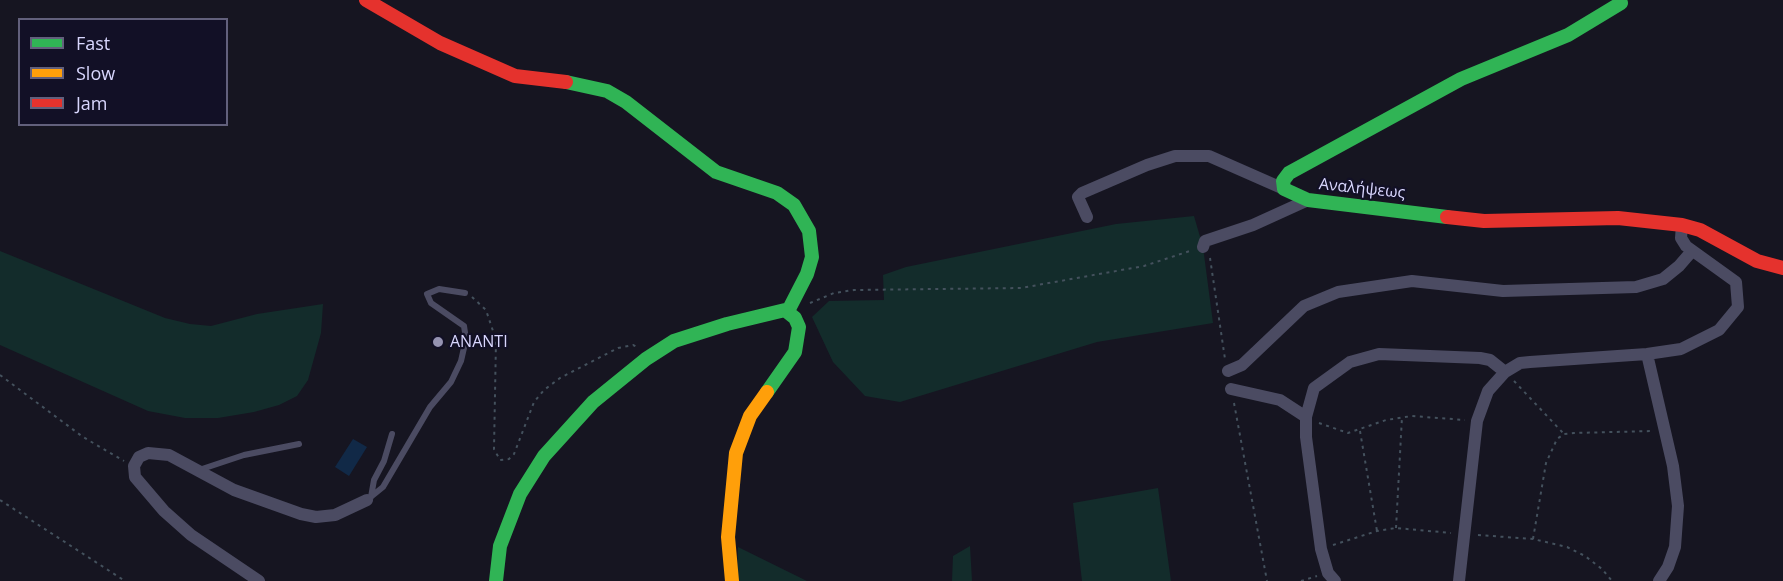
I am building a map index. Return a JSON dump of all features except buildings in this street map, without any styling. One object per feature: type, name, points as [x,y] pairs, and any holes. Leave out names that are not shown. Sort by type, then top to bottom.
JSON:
[{"type":"street","points":[[366,0],[440,43],[515,76],[579,83],[607,91],[626,102],[694,158],[716,172],[736,181],[777,193],[794,205],[809,231],[813,257],[790,313]]},
{"type":"street","name":"Αναλήψεως","points":[[1621,3],[1568,35],[1461,79],[1289,173],[1283,181],[1284,189],[1308,200],[1484,221],[1618,218],[1682,225],[1700,230],[1757,261],[1783,268]]},
{"type":"street","points":[[1087,217],[1078,197],[1082,193],[1147,165],[1175,156],[1209,156],[1284,189]]},
{"type":"street","points":[[1204,244],[1308,200]]},
{"type":"street","points":[[1460,581],[1476,420],[1488,391],[1505,372],[1520,363],[1647,354],[1681,349],[1719,330],[1738,307],[1736,282],[1692,251],[1681,238],[1682,225]]},
{"type":"street","points":[[1228,371],[1242,365],[1304,306],[1338,292],[1412,281],[1503,291],[1636,286],[1663,279],[1692,251]]},
{"type":"street","points":[[496,581],[506,529],[513,509],[532,474],[558,439],[593,402],[646,359],[686,337],[780,310],[790,313],[800,332],[795,352],[750,416],[735,453],[729,526],[732,581]]},
{"type":"street","points":[[1332,577],[1321,549],[1306,437],[1306,417],[1314,388],[1350,362],[1379,354],[1480,358],[1490,360],[1505,372]]},
{"type":"street","points":[[1647,354],[1677,486],[1678,528],[1668,567],[1659,581]]},
{"type":"street","points":[[1231,389],[1280,400],[1306,417]]},
{"type":"street","points":[[259,581],[210,550],[178,525],[139,483],[134,466],[143,454],[169,455],[252,498],[309,516],[335,515],[369,499]]},
{"type":"lane","points":[[369,499],[383,487],[425,415],[454,377],[460,361],[465,339],[464,326],[431,303],[427,294],[439,289],[465,293]]},
{"type":"lane","points":[[369,499],[392,434]]},
{"type":"lane","points":[[198,470],[244,455],[299,444]]},
{"type":"path","points":[[790,313],[814,300],[854,290],[1021,288],[1144,266],[1204,244],[1216,292],[1228,371]]},
{"type":"path","points":[[465,293],[486,310],[494,329],[497,371],[494,449],[500,460],[509,459],[514,454],[534,402],[560,378],[629,345],[638,347],[646,359]]},
{"type":"path","points":[[1505,372],[1564,434]]},
{"type":"path","points":[[0,375],[83,437],[134,466]]},
{"type":"path","points":[[1231,389],[1267,581]]},
{"type":"path","points":[[1306,417],[1348,433],[1402,417],[1476,420]]},
{"type":"path","points":[[1396,528],[1402,417]]},
{"type":"path","points":[[1533,539],[1546,463],[1557,439],[1564,434],[1630,433],[1664,429]]},
{"type":"path","points":[[1360,431],[1377,531]]},
{"type":"path","points":[[0,500],[125,581]]},
{"type":"path","points":[[1300,581],[1332,577]]},
{"type":"green space","points":[[1194,216],[1203,247],[1213,323],[1097,342],[900,402],[865,396],[833,362],[812,317],[829,301],[884,300],[883,275],[906,267],[1116,224]]},
{"type":"green space","points":[[0,251],[165,318],[190,324],[211,326],[257,314],[323,304],[321,333],[308,380],[297,396],[279,405],[254,412],[218,418],[185,418],[148,411],[0,345]]},
{"type":"green space","points":[[1158,488],[1171,581],[1082,581],[1073,503]]},
{"type":"green space","points":[[970,546],[972,581],[952,581],[953,556]]},
{"type":"green space","points":[[738,547],[807,581],[737,581]]},
{"type":"water","points":[[353,439],[367,447],[349,476],[335,467]]},
{"type":"traffic: fast","points":[[1447,217],[1308,200],[1284,189],[1283,181],[1289,173],[1461,79],[1568,35],[1621,3]]},
{"type":"traffic: fast","points":[[566,82],[607,91],[626,102],[716,172],[777,193],[794,205],[809,231],[812,257],[807,274],[788,311]]},
{"type":"traffic: fast","points":[[496,581],[500,546],[520,494],[544,456],[593,402],[646,359],[674,341],[727,324],[785,310],[795,318],[799,327],[795,352],[767,392]]},
{"type":"traffic: slow","points":[[732,581],[728,537],[736,453],[750,416],[767,392]]},
{"type":"traffic: jam","points":[[366,0],[440,43],[515,76],[566,82]]},
{"type":"traffic: jam","points":[[1447,217],[1484,221],[1618,218],[1682,225],[1700,230],[1757,261],[1783,268]]},
{"type":"place","name":"ΑΝΑΝΤΙ","points":[[438,342]]}]
